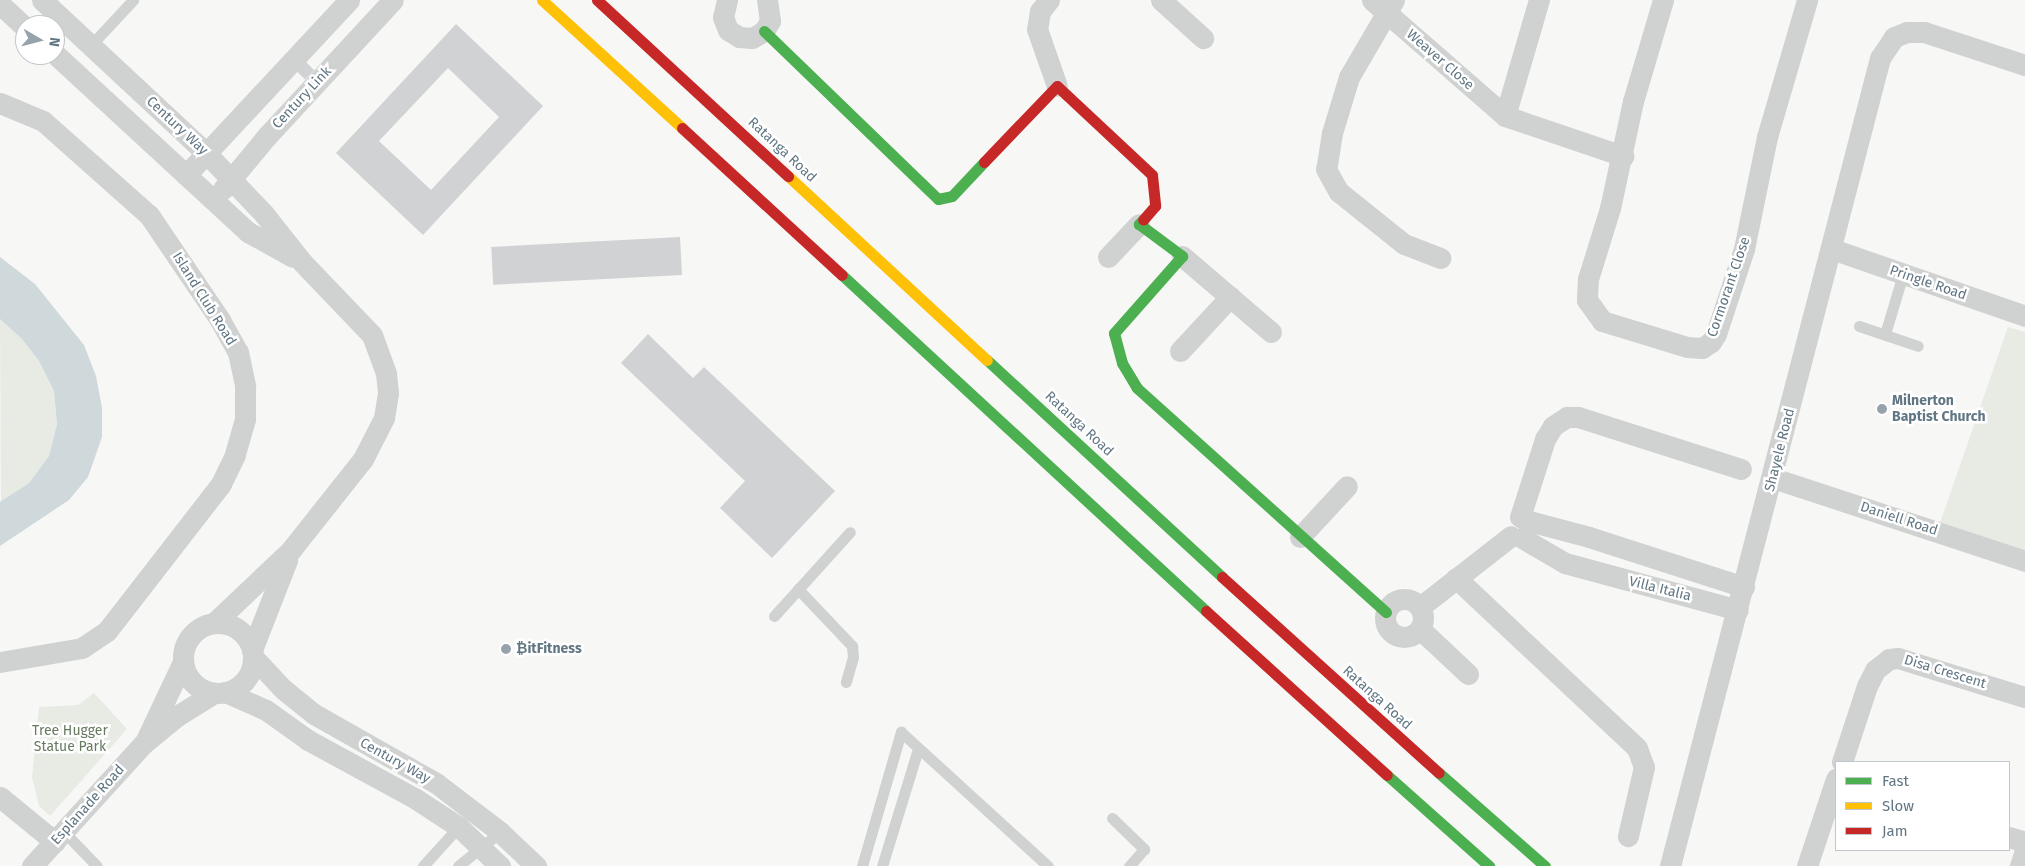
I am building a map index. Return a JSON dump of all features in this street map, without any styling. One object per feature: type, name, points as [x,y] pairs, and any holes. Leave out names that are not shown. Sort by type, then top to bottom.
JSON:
[{"type":"main road","points":[[542,0],[1345,738],[1489,866]]},
{"type":"main road","name":"Ratanga Road","points":[[597,0],[1369,712],[1545,866]]},
{"type":"main road","points":[[764,31],[938,199],[952,196],[1057,86],[1152,175],[1155,206],[1139,224],[1182,256],[1114,333],[1122,363],[1138,388],[1300,537],[1386,612]]},
{"type":"street","name":"Century Way","points":[[42,0],[232,179],[302,262],[372,335],[386,373],[388,394],[376,440],[291,550],[214,623]]},
{"type":"street","points":[[186,176],[349,0]]},
{"type":"street","name":"Century Link","points":[[213,200],[267,136],[393,0]]},
{"type":"street","points":[[1049,0],[1040,11],[1037,29],[1057,86]]},
{"type":"street","points":[[1161,0],[1204,38]]},
{"type":"street","points":[[1505,116],[1539,0]]},
{"type":"street","name":"Cormorant Close","points":[[1663,0],[1634,101],[1623,156],[1588,279],[1587,300],[1602,320],[1687,347],[1702,348],[1711,342],[1716,334],[1744,250],[1767,137],[1808,0]]},
{"type":"street","points":[[723,1],[722,17],[728,30],[739,37],[752,38],[764,31],[770,22],[773,3]]},
{"type":"street","points":[[0,4],[15,18]]},
{"type":"street","points":[[1384,4],[1349,77],[1332,133],[1326,169],[1338,192],[1404,244],[1440,258]]},
{"type":"street","name":"Weaver Close","points":[[1384,4],[1505,116],[1623,156]]},
{"type":"street","name":"Shayele Road","points":[[1670,866],[1773,478],[1880,58],[1894,37],[1908,32],[1924,32],[2025,65]]},
{"type":"street","name":"Century Way","points":[[65,63],[248,232],[302,262]]},
{"type":"street","name":"Island Club Road","points":[[0,103],[43,121],[149,215],[220,320],[238,352],[245,386],[245,419],[235,455],[221,484],[107,631],[82,648],[0,662]]},
{"type":"street","points":[[1108,257],[1139,224]]},
{"type":"street","name":"Pringle Road","points":[[1832,249],[2025,316]]},
{"type":"street","points":[[1182,256],[1271,332]]},
{"type":"street","points":[[1180,351],[1230,297]]},
{"type":"street","points":[[1420,607],[1520,528],[1545,439],[1553,426],[1567,417],[1578,417],[1741,469]]},
{"type":"street","name":"Daniell Road","points":[[1773,478],[2025,561]]},
{"type":"street","points":[[1300,537],[1347,486]]},
{"type":"street","name":"Villa Italia","points":[[1520,528],[1589,537],[1744,587]]},
{"type":"street","name":"Villa Italia","points":[[1520,528],[1548,555],[1615,577],[1738,610]]},
{"type":"street","points":[[1615,577],[1624,548]]},
{"type":"street","name":"Century Way","points":[[291,550],[252,654],[283,689],[314,714],[436,783],[500,832],[536,866]]},
{"type":"street","points":[[1456,578],[1637,748],[1644,767],[1628,836]]},
{"type":"street","points":[[1400,599],[1407,599],[1420,607],[1423,614],[1420,629],[1408,637],[1394,635],[1385,623],[1386,612],[1400,599]]},
{"type":"street","points":[[214,623],[236,628],[246,637],[252,654],[246,678],[220,693],[192,682],[183,662],[184,648],[190,636],[198,628],[214,623]]},
{"type":"street","points":[[1420,629],[1468,674]]},
{"type":"street","name":"Disa Crescent","points":[[1842,761],[1867,686],[1875,670],[1889,659],[1898,658],[2025,697]]},
{"type":"street","name":"Esplanade Road","points":[[144,743],[183,662]]},
{"type":"street","name":"Century Way","points":[[220,693],[266,710],[308,740],[389,782],[459,827],[500,866]]},
{"type":"street","name":"Esplanade Road","points":[[49,848],[144,743],[177,716],[220,693]]},
{"type":"street","points":[[1807,866],[1835,782]]},
{"type":"street","points":[[0,797],[49,848]]},
{"type":"street","points":[[0,809],[49,848]]},
{"type":"street","points":[[2010,837],[2025,842]]},
{"type":"street","points":[[2020,866],[2025,851]]},
{"type":"lane","points":[[91,45],[132,0]]},
{"type":"lane","points":[[1885,334],[1903,274]]},
{"type":"lane","points":[[1859,326],[1918,346]]},
{"type":"lane","points":[[774,616],[850,532]]},
{"type":"lane","points":[[798,589],[852,646],[853,657],[846,682]]},
{"type":"lane","points":[[862,866],[901,732],[1048,866]]},
{"type":"lane","points":[[882,866],[918,749]]},
{"type":"lane","points":[[423,866],[474,811]]},
{"type":"lane","points":[[1112,818],[1144,849],[1128,866]]},
{"type":"lane","points":[[458,866],[500,832]]},
{"type":"lane","points":[[49,848],[97,866]]},
{"type":"green space","points":[[0,319],[22,339],[39,361],[54,391],[57,424],[49,456],[29,483],[1,502]]},
{"type":"green space","points":[[2008,327],[2025,332],[2025,552],[1940,523]]},
{"type":"green space","name":"Tree Hugger Statue Park","points":[[94,693],[127,729],[50,816],[39,806],[32,777],[39,707],[78,705]]},
{"type":"shaded area","points":[[0,257],[35,284],[84,345],[96,376],[102,408],[102,437],[88,477],[69,500],[0,546],[0,502],[29,483],[49,456],[57,424],[54,391],[39,361],[22,339],[0,319]]},
{"type":"building","points":[[456,24],[543,106],[423,235],[336,153]],"holes":[[[448,68],[499,117],[431,190],[379,141]]]},
{"type":"building","points":[[305,61],[314,70],[305,79],[296,70]]},
{"type":"building","points":[[680,237],[682,275],[493,285],[491,247]]},
{"type":"building","points":[[648,334],[693,378],[704,367],[835,491],[772,558],[720,508],[745,481],[621,363]]},
{"type":"traffic: fast","points":[[764,31],[938,199],[952,196],[984,162]]},
{"type":"traffic: fast","points":[[1143,220],[1139,224],[1182,256],[1114,333],[1122,363],[1137,388],[1386,612]]},
{"type":"traffic: fast","points":[[842,275],[1206,611]]},
{"type":"traffic: fast","points":[[987,360],[1222,577]]},
{"type":"traffic: fast","points":[[1439,773],[1545,866]]},
{"type":"traffic: fast","points":[[1387,775],[1489,866]]},
{"type":"traffic: slow","points":[[542,0],[682,128]]},
{"type":"traffic: slow","points":[[788,176],[987,360]]},
{"type":"traffic: jam","points":[[597,0],[788,176]]},
{"type":"traffic: jam","points":[[984,162],[1057,86],[1152,175],[1155,206],[1143,220]]},
{"type":"traffic: jam","points":[[682,128],[842,275]]},
{"type":"traffic: jam","points":[[1222,577],[1439,773]]},
{"type":"traffic: jam","points":[[1206,611],[1387,775]]},
{"type":"place","name":"Milnerton Baptist Church","points":[[1882,409]]},
{"type":"place","name":"₿itFitness","points":[[506,649]]}]
